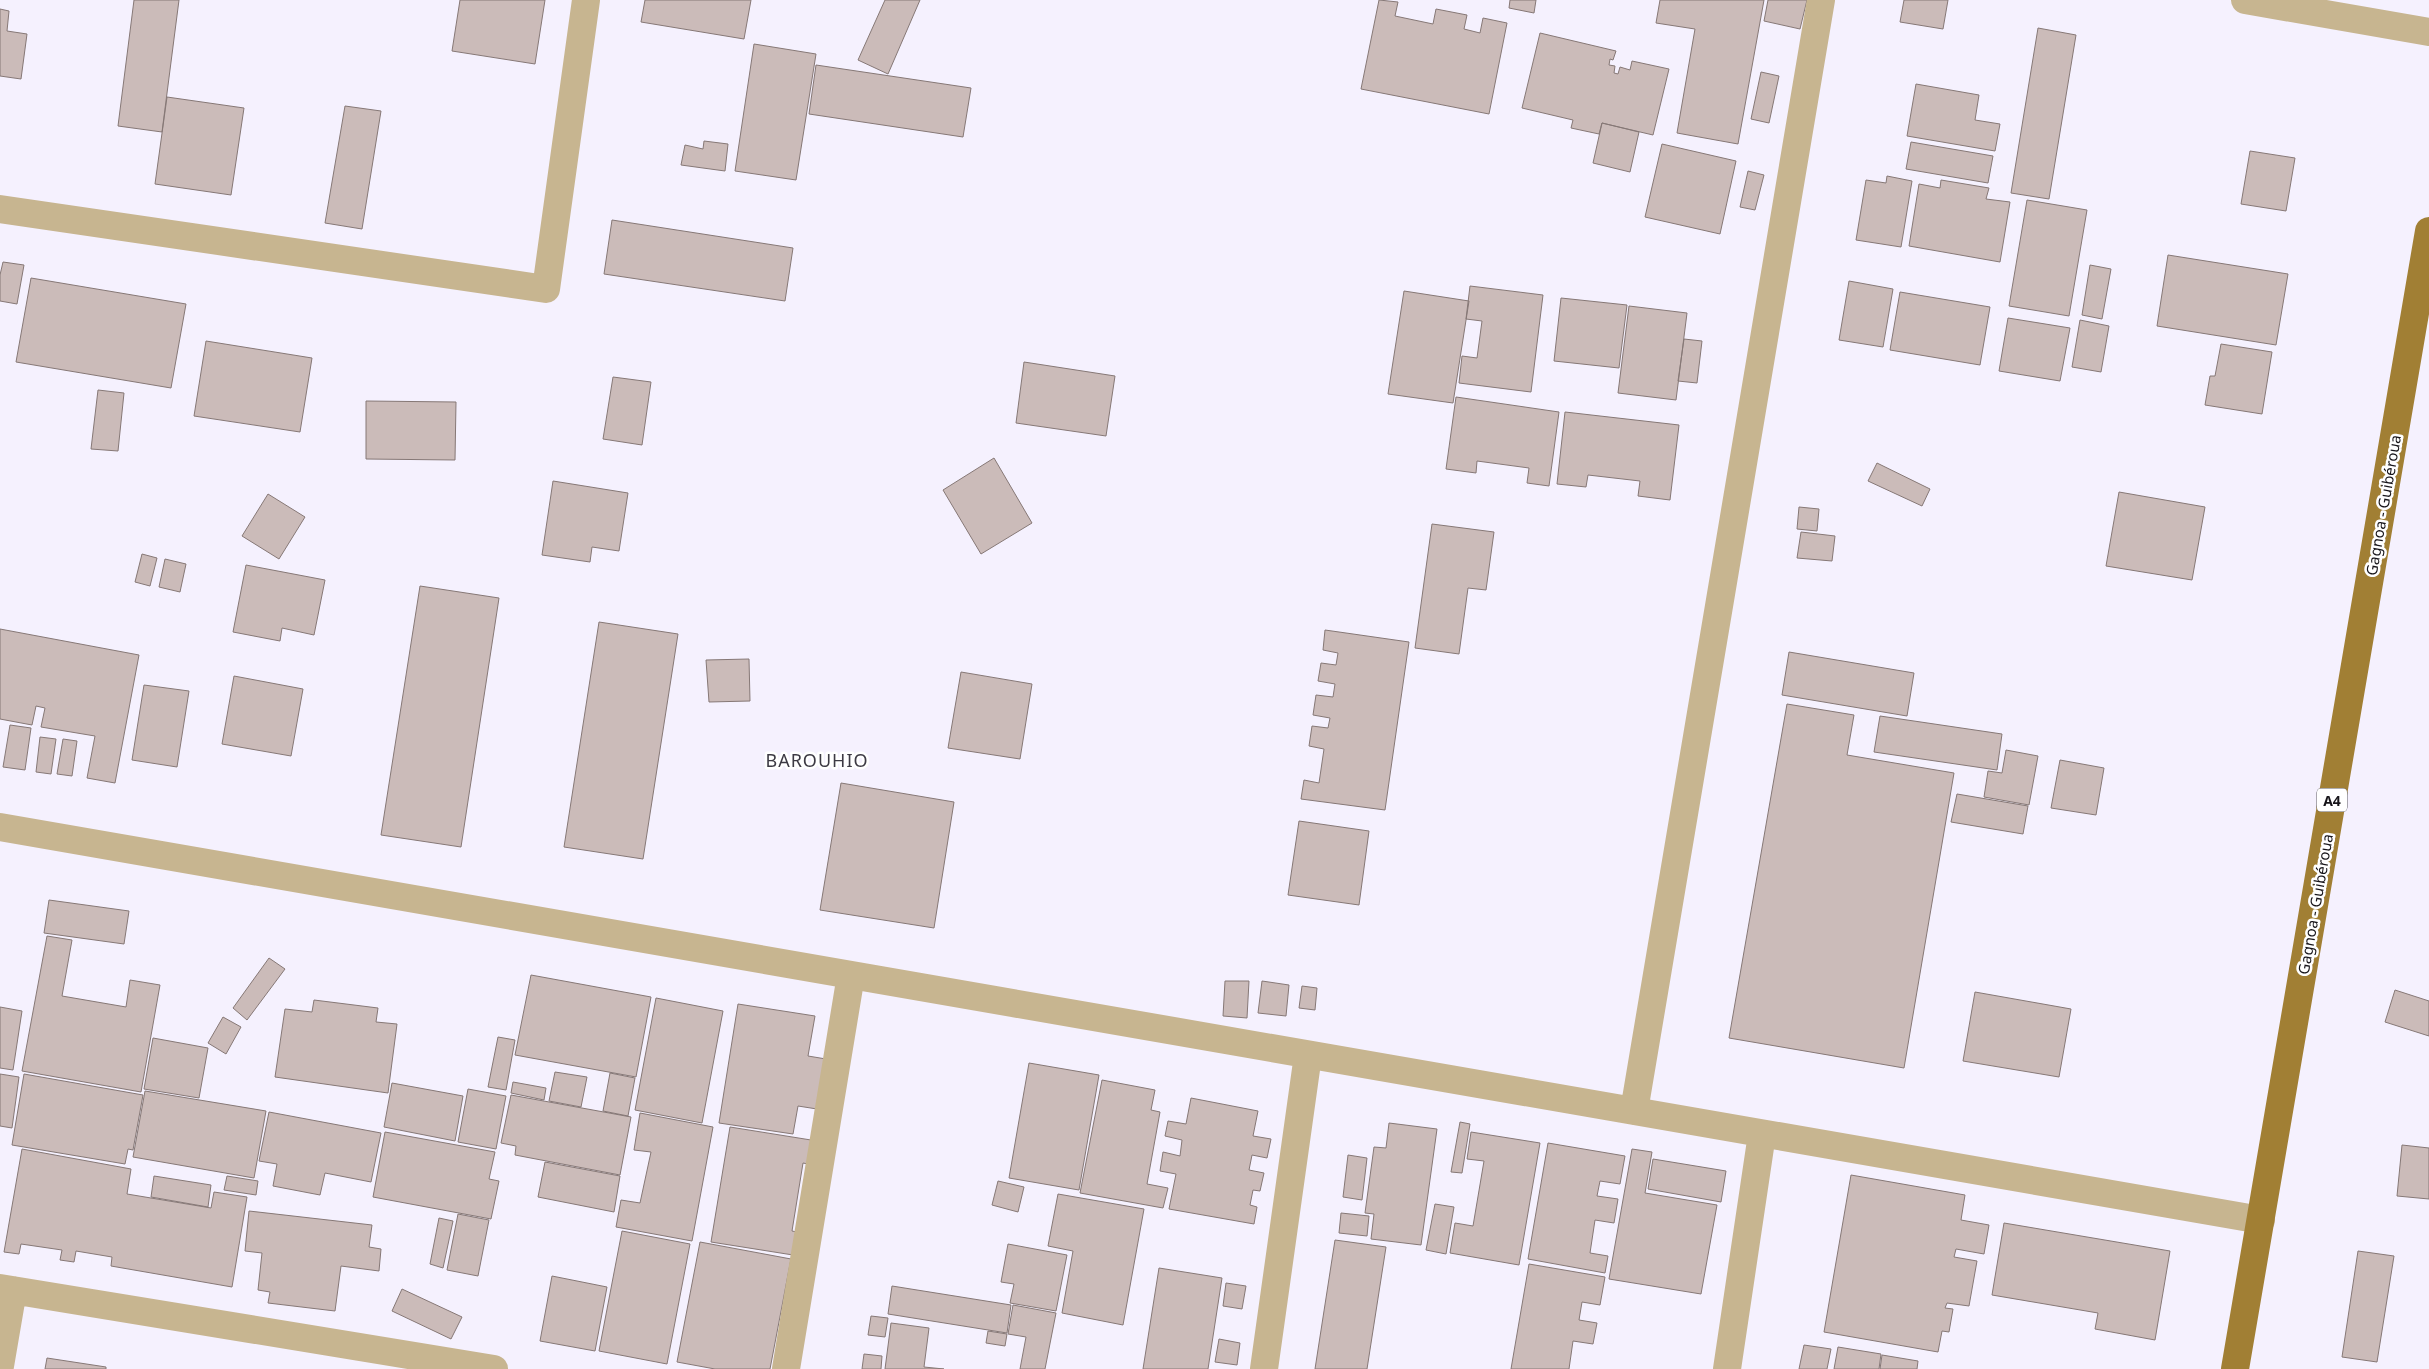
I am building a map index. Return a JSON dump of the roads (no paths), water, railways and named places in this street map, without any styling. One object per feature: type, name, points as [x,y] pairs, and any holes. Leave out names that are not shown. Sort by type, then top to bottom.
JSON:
[{"type":"main road","name":"Gagnoa - Guibéroua","points":[[2235,1369],[2429,232]]},
{"type":"street","points":[[0,209],[546,288],[586,0]]},
{"type":"street","points":[[1634,1111],[1821,0]]},
{"type":"street","points":[[2245,0],[2429,32]]},
{"type":"street","points":[[0,827],[2261,1220]]},
{"type":"street","points":[[786,1369],[851,975]]},
{"type":"street","points":[[1264,1369],[1308,1055]]},
{"type":"street","points":[[1726,1369],[1762,1134]]},
{"type":"street","points":[[0,1366],[6,1289],[394,1360],[494,1369]]},
{"type":"district","name":"BAROUHIO","points":[[817,760]]}]
